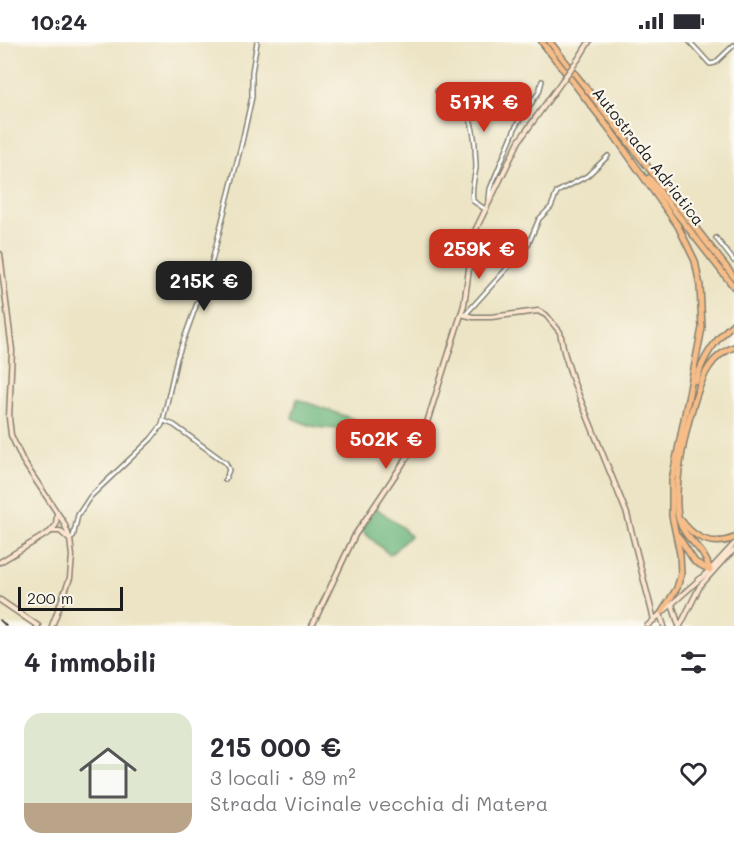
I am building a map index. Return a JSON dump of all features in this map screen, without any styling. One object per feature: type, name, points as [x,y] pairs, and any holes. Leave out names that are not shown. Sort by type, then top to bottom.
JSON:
[{"type":"highway","name":"Autostrada Adriatica","points":[[542,42],[734,287]]},
{"type":"highway","name":"Autostrada Adriatica","points":[[550,42],[734,276]]},
{"type":"highway","points":[[609,128],[687,241],[695,261],[700,286],[702,328],[672,480],[671,501],[681,574],[677,588],[662,612]]},
{"type":"highway","points":[[683,423],[706,356],[721,335],[734,323]]},
{"type":"highway","points":[[689,419],[709,368],[717,358],[734,347]]},
{"type":"highway","points":[[692,394],[678,485],[678,514],[684,531],[706,556],[711,570]]},
{"type":"highway","points":[[678,514],[691,533],[702,539],[716,542],[734,538]]},
{"type":"highway","points":[[675,529],[695,562],[711,570]]},
{"type":"street","points":[[70,539],[73,537],[78,515],[90,497],[151,439],[164,421],[177,358],[211,265],[242,142],[252,97],[253,63],[257,42]]},
{"type":"street","points":[[312,626],[355,535],[424,432],[463,315],[473,238],[485,209],[519,141],[589,42]]},
{"type":"street","points":[[690,42],[711,64],[734,45]]},
{"type":"street","points":[[489,202],[490,189],[517,124],[539,92],[542,81]]},
{"type":"street","points":[[436,91],[450,98],[470,114],[476,155],[473,201],[485,209]]},
{"type":"street","points":[[463,315],[528,245],[539,219],[551,207],[557,192],[586,176],[608,156]]},
{"type":"street","points":[[716,238],[734,261]]},
{"type":"street","points":[[0,254],[12,350],[9,430],[19,454],[65,525],[70,539],[70,578],[52,626]]},
{"type":"street","points":[[463,315],[491,317],[538,311],[549,317],[560,332],[576,387],[627,514],[653,621]]},
{"type":"street","points":[[164,421],[174,425],[226,463],[229,470],[225,480]]},
{"type":"street","points":[[53,530],[57,522],[57,512]]},
{"type":"street","points":[[0,562],[59,524],[65,525]]},
{"type":"street","points":[[53,530],[60,531],[70,539]]},
{"type":"street","points":[[711,570],[734,544]]},
{"type":"street","points":[[647,626],[734,550]]},
{"type":"street","points":[[679,626],[700,586],[726,557]]},
{"type":"street","points":[[0,600],[38,626]]},
{"type":"street","points":[[672,603],[679,626]]},
{"type":"street","points":[[662,612],[674,613]]},
{"type":"street","points":[[662,612],[664,626]]},
{"type":"green space","points":[[297,399],[379,428],[376,431],[332,429],[306,424],[292,418]]},
{"type":"green space","points":[[376,508],[402,527],[410,536],[390,555],[361,530]]},
{"type":"railway","points":[[0,620],[6,626]]}]
